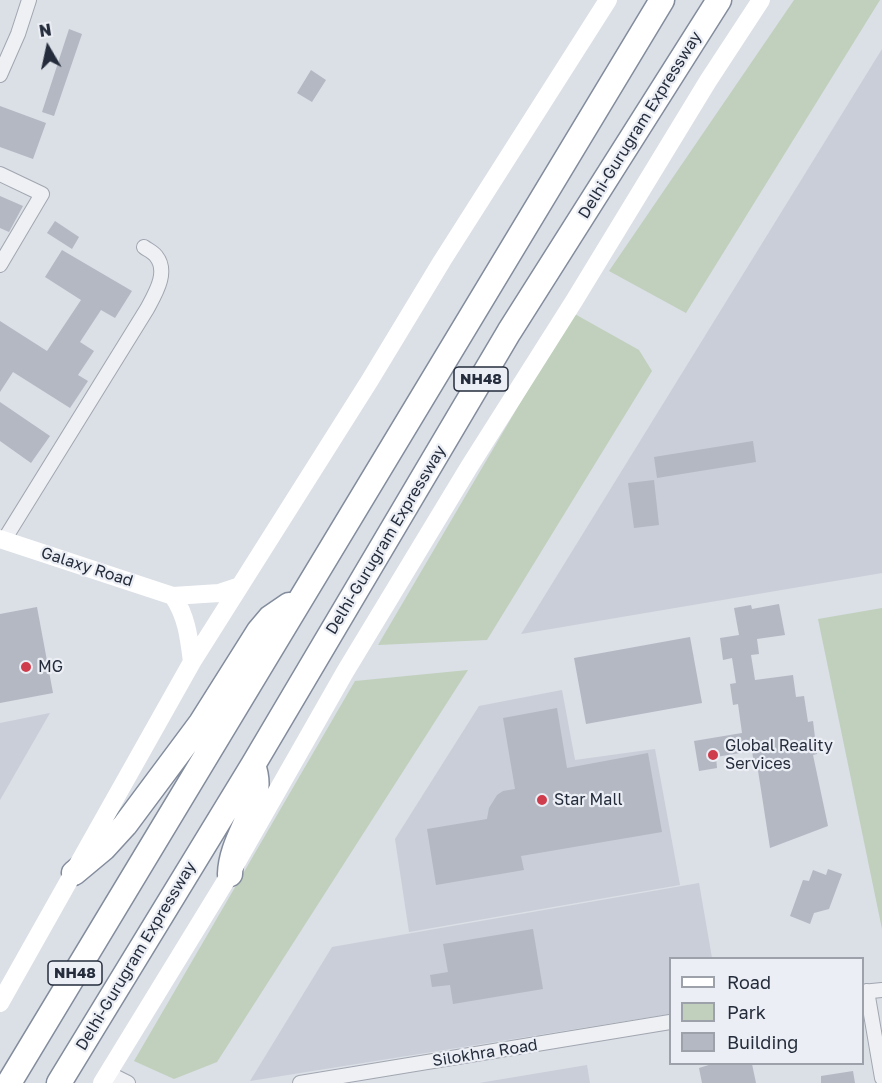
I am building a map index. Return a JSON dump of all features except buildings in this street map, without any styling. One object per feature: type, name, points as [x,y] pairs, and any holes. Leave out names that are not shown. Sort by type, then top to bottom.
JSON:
[{"type":"highway","name":"NH48","points":[[9,1083],[662,0]]},
{"type":"highway","name":"Delhi-Gurugram Expressway","points":[[59,1083],[253,765],[509,332],[719,0]]},
{"type":"highway","points":[[74,873],[104,848],[125,825],[201,723],[259,631],[270,618],[302,596]]},
{"type":"highway","points":[[230,874],[231,859],[256,800],[258,777],[253,765]]},
{"type":"main road","points":[[0,1003],[192,662],[608,0]]},
{"type":"main road","points":[[105,1078],[230,874],[345,672],[469,467],[574,301],[708,81],[761,0]]},
{"type":"main road","name":"Galaxy Road","points":[[2,539],[173,596],[219,592],[240,586]]},
{"type":"main road","points":[[173,596],[187,623],[192,662]]},
{"type":"street","points":[[0,75],[18,34],[29,0]]},
{"type":"street","points":[[0,174],[42,194],[0,265]]},
{"type":"street","points":[[2,539],[147,309],[160,283],[157,256],[144,247]]},
{"type":"street","points":[[882,990],[865,991],[882,1078]]},
{"type":"street","name":"Silokhra Road","points":[[300,1083],[669,1022]]},
{"type":"street","points":[[105,1078],[128,1083]]},
{"type":"shaded area","points":[[882,49],[882,573],[521,634]]},
{"type":"shaded area","name":"Star Mall","points":[[562,690],[575,760],[655,749],[680,885],[409,932],[395,839],[479,706]]},
{"type":"shaded area","points":[[50,713],[0,800],[0,723]]},
{"type":"shaded area","points":[[699,883],[712,957],[669,957],[669,1014],[250,1081],[332,947]]},
{"type":"shaded area","points":[[587,1065],[590,1083],[479,1083]]},
{"type":"green space","points":[[794,0],[880,0],[686,313],[609,271]]},
{"type":"green space","points":[[573,313],[639,350],[652,371],[487,640],[378,645]]},
{"type":"green space","points":[[882,608],[882,929],[818,619]]},
{"type":"green space","points":[[468,670],[217,1062],[174,1079],[134,1061],[355,681]]},
{"type":"place","name":"MG","points":[[26,667]]},
{"type":"place","name":"Global Reality Services","points":[[713,755]]},
{"type":"place","name":"Star Mall","points":[[542,800]]}]
